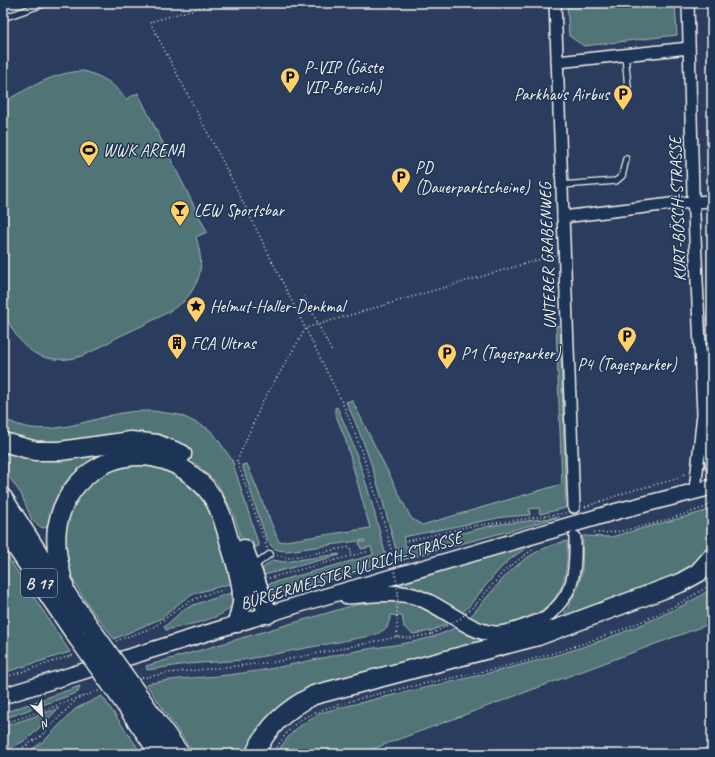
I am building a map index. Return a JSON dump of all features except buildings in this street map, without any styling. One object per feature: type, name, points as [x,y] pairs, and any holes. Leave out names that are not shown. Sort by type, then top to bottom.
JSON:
[{"type":"highway","points":[[3,442],[36,451],[60,451],[131,441],[157,444],[190,458],[218,483],[234,514],[250,569],[268,614]]},
{"type":"highway","points":[[66,594],[56,543],[61,514],[70,492],[85,475],[104,464],[133,456],[156,457],[183,467],[208,490],[223,518],[239,572],[243,597],[237,624]]},
{"type":"highway","name":"B 17","points":[[3,498],[66,594],[85,635]]},
{"type":"highway","name":"B 17","points":[[3,528],[85,635],[133,689],[180,754]]},
{"type":"highway","points":[[255,754],[261,741],[273,723],[293,706],[314,695],[487,651],[538,636],[680,583],[698,573],[712,557]]},
{"type":"highway","points":[[487,651],[523,635],[542,621]]},
{"type":"highway","name":"B 17","points":[[133,689],[155,750]]},
{"type":"main road","name":"BÜRGERMEISTER-ULRICH-STRASSE","points":[[3,696],[320,598],[594,518],[695,491],[712,488]]},
{"type":"main road","points":[[320,598],[391,594],[409,595],[431,603],[467,625],[494,634],[518,630],[542,621]]},
{"type":"street","name":"UNTERER GRABENWEG","points":[[555,3],[574,509]]},
{"type":"street","name":"KURT-BÖSCH-STRASSE","points":[[688,3],[693,202],[702,413],[698,471],[695,491]]},
{"type":"street","points":[[557,62],[689,48]]},
{"type":"street","points":[[563,217],[712,201]]},
{"type":"street","name":"KURT-BÖSCH-STRASSE","points":[[702,413],[712,467]]},
{"type":"street","points":[[542,621],[561,603],[572,584],[576,568],[575,537]]},
{"type":"lane","points":[[3,18],[46,3]]},
{"type":"lane","points":[[625,55],[628,87]]},
{"type":"lane","points":[[561,185],[616,181],[622,176],[626,159]]},
{"type":"lane","points":[[250,569],[270,554]]},
{"type":"path","points":[[215,3],[150,22],[224,164],[306,328],[356,433],[369,470],[390,548],[398,592],[397,636]]},
{"type":"path","points":[[352,556],[350,547],[288,558],[270,554],[237,461],[262,403],[306,328],[564,253]]},
{"type":"path","points":[[304,296],[332,352]]},
{"type":"path","points":[[407,541],[473,526],[574,509],[627,492],[676,479],[684,473],[698,471]]},
{"type":"path","points":[[592,531],[600,533],[616,532],[712,506]]},
{"type":"path","points":[[133,689],[168,673],[275,662],[397,636],[410,638],[432,634],[461,618],[478,603],[504,571],[533,549]]},
{"type":"path","points":[[268,578],[369,551]]},
{"type":"path","points":[[273,754],[283,738],[299,722],[319,710],[379,693],[525,661],[569,647],[618,630],[663,611],[697,594],[712,583]]},
{"type":"path","points":[[116,642],[154,627],[168,618],[183,604],[204,595],[233,587]]},
{"type":"path","points":[[3,678],[73,655]]},
{"type":"path","points":[[3,724],[99,691]]},
{"type":"path","points":[[13,754],[19,752],[41,736],[78,699]]},
{"type":"green space","points":[[567,3],[675,3],[677,35],[584,46],[569,36]]},
{"type":"green space","name":"WWK ARENA","points":[[84,71],[108,81],[126,99],[138,93],[207,232],[196,237],[201,262],[199,275],[192,291],[183,302],[159,317],[87,354],[69,359],[52,359],[43,357],[30,350],[12,329],[3,311],[3,102],[32,86],[62,74]]},
{"type":"green space","points":[[556,325],[560,326],[566,508],[540,514],[539,508],[529,509],[530,515],[503,517],[403,537],[406,547],[494,525],[559,517],[399,561],[370,460],[346,402],[352,400],[411,518],[422,525],[562,484]]},
{"type":"green space","points":[[337,407],[346,426],[360,464],[388,564],[284,592],[272,592],[264,585],[373,555],[371,547],[361,549],[359,542],[365,542],[365,540],[288,551],[281,551],[273,548],[267,541],[242,465],[247,464],[279,542],[370,528],[345,438],[335,413],[335,408]]},
{"type":"green space","points":[[153,411],[180,415],[207,428],[214,434],[232,460],[259,546],[245,551],[234,514],[217,483],[190,458],[157,444],[60,451],[3,442],[3,418],[18,425],[47,429],[77,424],[126,412]]},
{"type":"green space","points":[[120,449],[108,457],[50,527],[42,528],[32,520],[21,494],[3,468],[6,454],[12,452]]},
{"type":"green space","points":[[155,462],[203,493],[217,520],[233,583],[196,593],[183,600],[162,618],[114,639],[86,602],[66,569],[64,515],[88,479],[106,468]]},
{"type":"green space","points":[[712,510],[712,543],[707,553],[690,570],[566,618],[564,615],[578,587],[582,572],[583,536],[611,537]]},
{"type":"green space","points":[[567,541],[564,579],[560,590],[546,608],[536,615],[508,628],[491,627],[468,619],[500,582],[522,561],[549,546]]},
{"type":"green space","points":[[538,542],[528,547],[504,565],[461,615],[388,588]]},
{"type":"green space","points":[[3,550],[70,652],[3,673]]},
{"type":"green space","points":[[340,555],[260,576],[259,571],[273,560],[284,562]]},
{"type":"green space","points":[[712,588],[712,623],[359,754],[276,754],[295,730],[320,713],[564,653],[604,640],[643,624],[670,612]]},
{"type":"green space","points":[[234,592],[231,607],[218,616],[166,630],[164,627],[182,611],[193,605]]},
{"type":"green space","points":[[392,600],[422,607],[449,623],[431,631],[413,634],[404,627],[402,616],[391,615],[387,628],[375,635],[243,660],[187,664],[147,670],[146,666],[351,606]]},
{"type":"green space","points":[[456,627],[470,635],[485,639],[486,643],[314,689],[249,754],[194,754],[146,684],[170,680],[231,675],[258,671],[422,640]]},
{"type":"green space","points":[[80,686],[78,692],[3,719],[3,713]]},
{"type":"green space","points":[[102,696],[142,754],[25,754],[45,740],[75,709]]},
{"type":"green space","points":[[59,708],[28,739],[3,752],[3,727]]},
{"type":"place","name":"P-VIP (Gäste VIP-Bereich)","points":[[290,94]]},
{"type":"place","name":"Parkhaus Airbus","points":[[623,111]]},
{"type":"place","name":"WWK ARENA","points":[[89,167]]},
{"type":"place","name":"PD (Dauerparkscheine)","points":[[401,194]]},
{"type":"place","name":"LEW Sportsbar","points":[[180,227]]},
{"type":"place","name":"Helmut-Haller-Denkmal","points":[[196,323]]},
{"type":"place","name":"P4 (Tagesparker)","points":[[627,353]]},
{"type":"place","name":"FCA Ultras","points":[[177,360]]},
{"type":"place","name":"P1 (Tagesparker)","points":[[447,370]]}]
